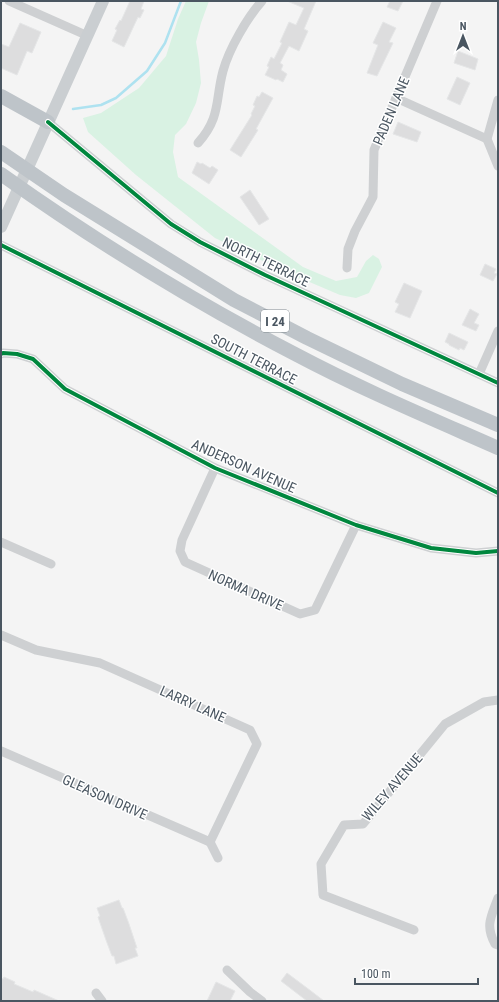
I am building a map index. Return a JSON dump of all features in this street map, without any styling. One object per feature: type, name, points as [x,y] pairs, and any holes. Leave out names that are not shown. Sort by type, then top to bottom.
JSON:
[{"type":"highway","points":[[1,96],[48,122]]},
{"type":"highway","name":"I 24","points":[[1,152],[64,195],[234,300],[307,338],[402,384],[498,425]]},
{"type":"highway","name":"I 24","points":[[1,174],[56,213],[130,261],[216,311],[296,355],[498,448]]},
{"type":"main road","points":[[1,228],[103,1]]},
{"type":"street","points":[[9,1],[88,36]]},
{"type":"street","points":[[198,143],[209,130],[216,112],[223,71],[236,39],[255,9],[262,1]]},
{"type":"street","name":"PADEN LANE","points":[[347,268],[348,249],[355,231],[373,197],[374,150],[437,1]]},
{"type":"street","points":[[396,98],[487,139]]},
{"type":"street","points":[[498,100],[487,139],[498,166]]},
{"type":"street","name":"NORTH TERRACE","points":[[48,122],[171,224],[200,242],[265,275],[498,383]]},
{"type":"street","name":"SOUTH TERRACE","points":[[1,245],[498,493]]},
{"type":"street","points":[[479,374],[498,331]]},
{"type":"street","name":"ANDERSON AVENUE","points":[[1,354],[17,354],[33,359],[65,389],[214,468],[356,525],[431,548],[476,553],[498,552]]},
{"type":"street","name":"NORMA DRIVE","points":[[214,468],[182,540],[180,551],[185,562],[300,614],[315,610],[356,525]]},
{"type":"street","points":[[1,542],[51,564]]},
{"type":"street","name":"LARRY LANE","points":[[1,635],[36,650],[100,663],[250,730],[257,744],[210,842]]},
{"type":"street","name":"WILEY AVENUE","points":[[414,930],[323,895],[321,864],[344,825],[363,824],[445,724],[484,702],[498,700]]},
{"type":"street","name":"GLEASON DRIVE","points":[[1,751],[210,842]]},
{"type":"street","points":[[210,842],[218,858]]},
{"type":"street","points":[[498,898],[489,922],[490,934],[495,944],[498,945]]},
{"type":"street","points":[[227,970],[250,992],[262,1001]]},
{"type":"green space","points":[[186,1],[209,1],[196,42],[201,83],[196,103],[186,124],[175,135],[173,152],[178,177],[303,267],[336,281],[357,277],[366,261],[373,255],[379,259],[382,267],[369,293],[356,298],[340,295],[286,272],[215,238],[136,175],[88,132],[83,118],[101,113],[139,88],[166,56],[178,19]]},
{"type":"building","points":[[130,1],[144,1],[141,9],[144,10],[140,18],[138,17],[124,47],[112,41],[117,30],[115,29],[120,20],[121,21]]},
{"type":"building","points":[[287,1],[316,1],[304,29],[308,31],[299,51],[289,46],[280,63],[283,65],[281,70],[287,74],[283,82],[265,75],[269,67],[267,66],[271,57],[274,59],[282,43],[280,42],[289,22],[296,25],[304,8]]},
{"type":"building","points":[[390,1],[403,1],[398,11],[387,7]]},
{"type":"building","points":[[383,22],[396,28],[389,42],[393,43],[377,76],[367,73],[378,45],[373,43]]},
{"type":"building","points":[[20,23],[41,32],[32,53],[27,51],[17,75],[1,68],[1,44],[9,47]]},
{"type":"building","points":[[458,51],[478,59],[475,70],[454,63]]},
{"type":"building","points":[[457,77],[470,83],[460,105],[447,99]]},
{"type":"building","points":[[262,92],[273,98],[256,129],[258,130],[241,157],[230,150],[252,115],[251,114],[255,106],[253,105],[257,96],[259,97]]},
{"type":"building","points":[[398,122],[421,132],[417,142],[393,134]]},
{"type":"building","points":[[197,162],[210,168],[212,166],[218,170],[209,184],[192,173]]},
{"type":"building","points":[[250,190],[269,219],[259,225],[240,197]]},
{"type":"building","points":[[485,264],[496,269],[494,273],[497,274],[493,281],[480,275]]},
{"type":"building","points":[[404,283],[422,291],[410,318],[395,312],[399,304],[395,302]]},
{"type":"building","points":[[470,309],[479,314],[474,323],[479,325],[476,331],[462,325]]},
{"type":"building","points":[[449,333],[468,342],[464,350],[460,348],[459,350],[445,342]]},
{"type":"building","points":[[119,900],[129,924],[137,948],[135,948],[138,956],[116,964],[98,917],[100,916],[97,908]]},
{"type":"building","points":[[287,973],[324,1001],[307,1001],[281,981]]},
{"type":"building","points":[[4,977],[15,982],[14,984],[33,992],[34,990],[59,1001],[1,1001],[1,978],[3,979]]},
{"type":"building","points":[[216,982],[235,991],[230,1001],[207,1001]]},
{"type":"waterway","points":[[73,109],[101,105],[116,98],[147,71],[165,43],[181,1]]},
{"type":"cycle path","points":[[48,122],[171,224],[200,242],[265,275],[498,383]]},
{"type":"cycle path","points":[[1,245],[498,493]]},
{"type":"cycle path","points":[[1,354],[17,354],[33,359],[65,389],[215,468],[356,525],[431,548],[476,553],[498,551]]}]
